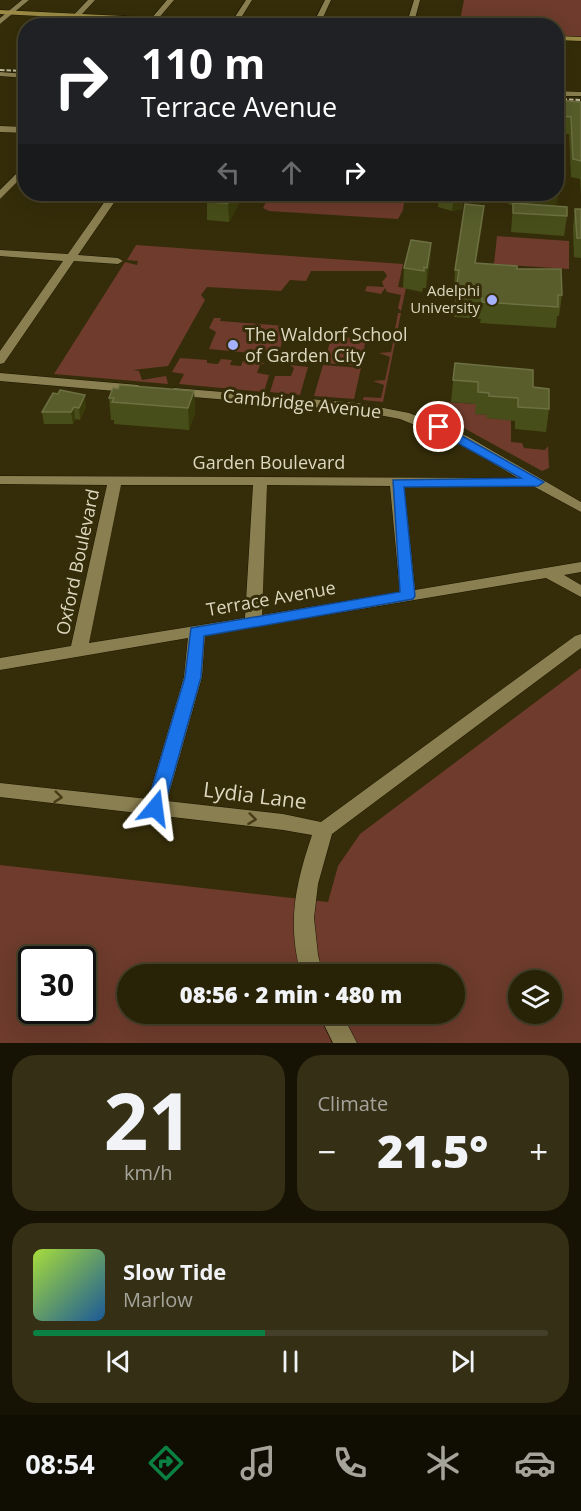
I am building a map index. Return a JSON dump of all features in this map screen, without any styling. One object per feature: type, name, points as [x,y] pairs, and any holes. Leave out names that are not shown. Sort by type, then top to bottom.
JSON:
[{"type":"main road","points":[[0,12],[101,18]]},
{"type":"main road","points":[[564,38],[581,39]]},
{"type":"street","points":[[0,22],[26,0]]},
{"type":"street","points":[[76,16],[92,0]]},
{"type":"street","points":[[155,18],[171,0]]},
{"type":"street","points":[[236,18],[249,0]]},
{"type":"street","points":[[411,18],[417,0]]},
{"type":"street","points":[[319,18],[327,2],[337,2],[329,18]]},
{"type":"street","points":[[0,74],[18,75]]},
{"type":"street","points":[[6,82],[14,75]]},
{"type":"street","points":[[564,93],[581,94]]},
{"type":"street","points":[[0,129],[18,130]]},
{"type":"street","points":[[0,196],[18,176]]},
{"type":"street","points":[[0,360],[110,201]]},
{"type":"street","points":[[0,253],[118,261]]},
{"type":"street","name":"Cambridge Avenue","points":[[0,377],[386,411],[451,433],[581,508]]},
{"type":"street","name":"Garden Boulevard","points":[[0,480],[538,482]]},
{"type":"street","name":"Oxford Boulevard","points":[[79,650],[115,481]]},
{"type":"street","points":[[252,622],[260,482]]},
{"type":"street","points":[[397,483],[408,596]]},
{"type":"street","name":"Terrace Avenue","points":[[0,664],[581,567]]},
{"type":"street","points":[[549,573],[581,592]]},
{"type":"street","points":[[155,808],[193,677],[196,632]]},
{"type":"street","points":[[308,964],[303,949],[301,920],[310,872],[324,830],[581,640]]},
{"type":"street","name":"Lydia Lane","points":[[0,790],[324,830]]},
{"type":"street","points":[[335,1024],[345,1043]]},
{"type":"shaded area","points":[[464,0],[581,0],[581,39],[564,38],[564,18],[461,18]]},
{"type":"shaded area","points":[[266,201],[404,201],[398,219],[269,211],[263,208]]},
{"type":"shaded area","points":[[497,236],[569,241],[569,269],[494,264]]},
{"type":"shaded area","points":[[136,245],[403,264],[398,287],[406,288],[401,311],[398,308],[401,295],[387,292],[385,288],[381,294],[365,291],[367,286],[384,287],[382,282],[387,276],[384,271],[311,271],[306,281],[290,280],[281,291],[207,287],[201,295],[205,300],[168,366],[133,370],[139,371],[142,380],[166,376],[168,384],[54,374],[125,262],[137,265],[138,261],[127,260]]},
{"type":"shaded area","points":[[398,313],[401,313],[383,402],[363,400],[364,397],[381,398],[384,385],[373,381],[385,380],[390,357],[379,353],[391,352],[393,342],[377,340],[393,340]]},
{"type":"shaded area","points":[[214,318],[221,318],[220,321],[285,326],[280,351],[264,350],[262,354],[209,349],[216,332],[209,328]]},
{"type":"shaded area","points":[[343,337],[358,339],[365,343],[361,366],[324,363],[330,342]]},
{"type":"shaded area","points":[[180,358],[207,360],[207,363],[218,364],[221,359],[232,360],[230,365],[241,366],[243,361],[265,363],[260,365],[257,373],[269,375],[264,392],[179,384],[184,374],[172,372]]},
{"type":"shaded area","points":[[290,365],[308,367],[300,395],[270,392],[275,376],[291,376],[294,368]]},
{"type":"shaded area","points":[[323,365],[361,368],[354,399],[314,396]]},
{"type":"shaded area","points":[[431,401],[476,404],[476,414],[487,415],[487,418],[511,420],[511,442],[522,443],[524,448],[545,450],[548,446],[549,468],[542,471],[462,427],[429,413]]},
{"type":"shaded area","points":[[581,668],[581,1043],[0,1043],[0,865],[328,902],[338,866],[360,834]]},
{"type":"building","points":[[564,101],[581,102],[581,161],[573,159],[571,117],[564,116]]},
{"type":"building","points":[[208,201],[229,201],[228,203]]},
{"type":"building","points":[[513,203],[567,207],[567,216],[513,213]]},
{"type":"building","points":[[465,204],[484,206],[475,263],[517,266],[517,269],[561,269],[562,295],[558,295],[558,307],[482,302],[482,298],[455,297],[459,270],[455,270]]},
{"type":"building","points":[[575,209],[581,209],[581,238],[577,238]]},
{"type":"building","points":[[411,240],[431,243],[427,268],[424,267],[424,271],[404,268]]},
{"type":"building","points":[[455,363],[533,370],[533,387],[549,389],[549,409],[518,407],[518,398],[489,396],[489,393],[478,392],[478,382],[453,380]]},
{"type":"building","points":[[120,385],[194,391],[188,408],[112,402],[114,398],[109,398],[113,388],[118,389]]},
{"type":"building","points":[[60,390],[85,395],[79,408],[74,407],[71,412],[42,412],[53,393],[58,394]]},
{"type":"railway","points":[[0,70],[18,71]]},
{"type":"railway","points":[[564,99],[581,100]]},
{"type":"place","name":"Adelphi University","points":[[492,300]]},
{"type":"place","name":"The Waldorf School of Garden City","points":[[233,345]]},
{"type":"route","points":[[155,808],[193,677],[192,664],[196,632],[408,596],[397,483],[538,482],[439,427]]}]
